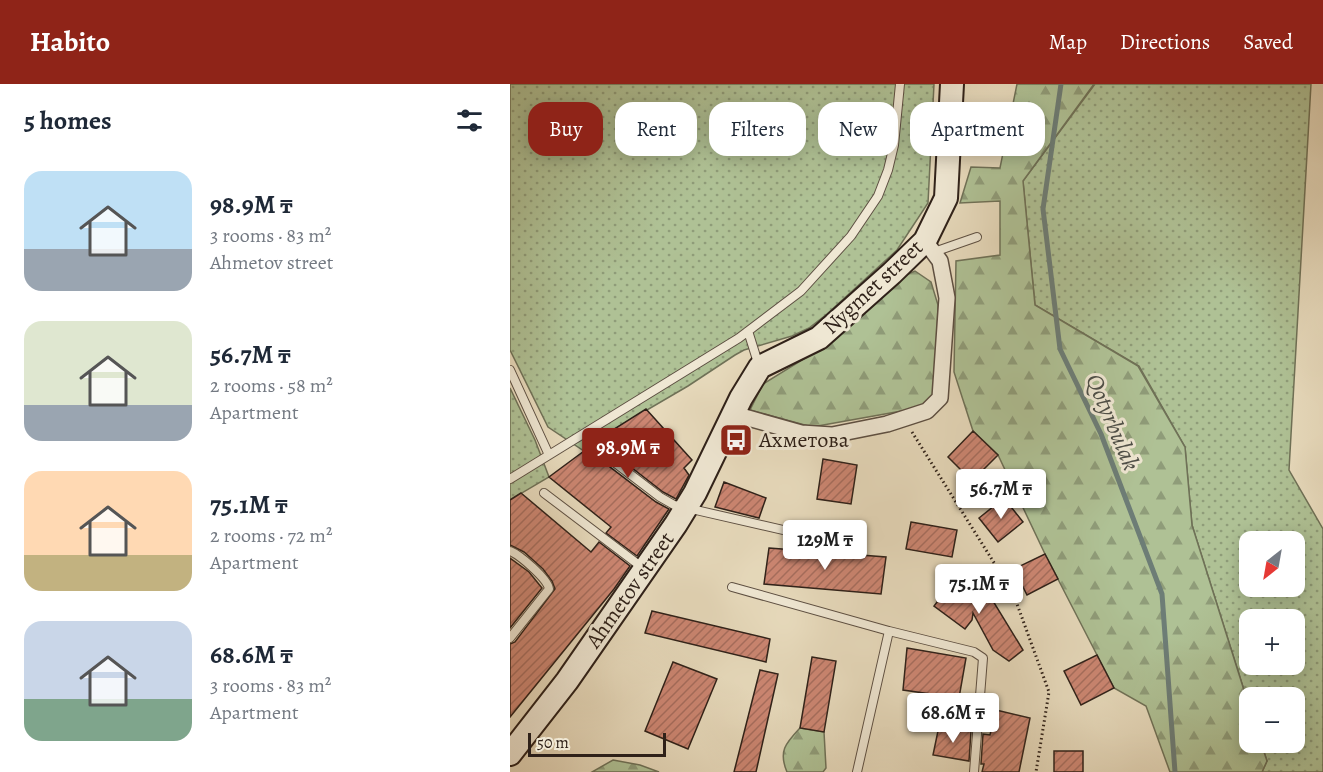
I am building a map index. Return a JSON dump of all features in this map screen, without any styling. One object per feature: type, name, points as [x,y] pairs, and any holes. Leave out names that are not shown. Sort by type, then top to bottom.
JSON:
[{"type":"main road","name":"Nygmet street","points":[[760,367],[819,338],[892,273],[929,247],[945,198],[952,84]]},
{"type":"main road","points":[[734,414],[760,367]]},
{"type":"main road","name":"Ahmetov street","points":[[510,754],[567,681],[686,508],[734,414]]},
{"type":"street","points":[[734,414],[801,433],[832,435],[887,424],[927,411],[940,398],[947,298],[940,261],[929,247]]},
{"type":"lane","points":[[510,478],[748,332],[801,291],[851,236],[878,196],[888,170],[894,144],[900,84]]},
{"type":"lane","points":[[929,247],[977,237]]},
{"type":"lane","points":[[748,332],[760,367]]},
{"type":"lane","points":[[510,370],[549,455]]},
{"type":"lane","points":[[601,452],[674,505],[844,544]]},
{"type":"lane","points":[[544,494],[644,569]]},
{"type":"lane","points":[[510,551],[545,580],[549,589],[510,638]]},
{"type":"lane","points":[[732,587],[889,632],[974,652],[983,658],[974,772]]},
{"type":"lane","points":[[856,772],[889,632]]},
{"type":"path","points":[[904,418],[1013,593],[1048,692],[1036,772]]},
{"type":"green space","points":[[510,84],[934,84],[933,102],[910,102],[910,156],[930,156],[928,203],[897,250],[809,328],[792,336],[744,350],[604,435],[584,451],[548,427],[510,350]]},
{"type":"green space","points":[[1017,84],[1094,84],[1045,151],[1045,102],[1013,102]]},
{"type":"green space","points":[[1095,84],[1311,84],[1289,470],[1323,529],[1323,772],[1262,772],[1267,761],[1264,753],[1305,753],[1305,687],[1243,687],[1239,675],[1305,675],[1305,609],[1239,609],[1239,674],[1192,525],[1185,447],[1139,366],[1035,305],[1023,181],[1042,156],[1045,156],[1045,151]]},
{"type":"green space","points":[[1002,156],[1041,156],[1023,181],[1035,305],[1138,366],[1185,447],[1192,525],[1243,687],[1239,687],[1239,753],[1264,753],[1267,761],[1262,772],[1170,772],[1146,706],[1114,688],[1045,554],[998,455],[973,431],[954,372],[956,261],[1000,255],[1000,201],[960,203],[971,167],[1000,168]]},
{"type":"green space","points":[[915,271],[931,282],[938,305],[935,395],[924,407],[812,427],[750,410],[763,384],[828,344],[901,277]]},
{"type":"green space","points":[[510,388],[535,440],[549,477],[510,500]]},
{"type":"green space","points":[[800,728],[824,732],[826,768],[823,772],[787,772],[783,753],[791,738]]},
{"type":"green space","points":[[613,760],[640,765],[659,772],[592,772]]},
{"type":"building","points":[[646,409],[692,460],[684,468],[689,475],[676,499],[663,492],[605,447],[599,446],[596,449],[597,457],[656,502],[669,509],[637,556],[606,533],[611,527],[549,477],[611,431]]},
{"type":"building","points":[[973,431],[998,455],[972,481],[948,457]]},
{"type":"building","points":[[823,459],[857,465],[851,504],[817,499]]},
{"type":"building","points":[[724,482],[766,498],[759,518],[715,507]]},
{"type":"building","points":[[521,493],[591,552],[599,542],[630,566],[510,717],[510,644],[515,642],[555,589],[543,569],[524,552],[510,545],[510,500]]},
{"type":"building","points":[[1004,498],[1023,522],[998,542],[979,518]]},
{"type":"building","points":[[911,522],[957,530],[952,557],[906,549]]},
{"type":"building","points":[[769,548],[886,557],[881,594],[764,584]]},
{"type":"building","points":[[1045,554],[1058,579],[1027,595],[1014,569]]},
{"type":"building","points":[[510,558],[529,572],[542,588],[510,628]]},
{"type":"building","points":[[959,573],[990,596],[1023,650],[1009,661],[993,650],[973,613],[972,620],[965,629],[934,606]]},
{"type":"building","points":[[652,611],[770,639],[766,662],[645,633]]},
{"type":"building","points":[[907,648],[966,658],[959,698],[903,690]]},
{"type":"building","points":[[1097,655],[1114,688],[1081,705],[1064,671]]},
{"type":"building","points":[[812,657],[836,661],[824,732],[800,728]]},
{"type":"building","points":[[673,662],[717,679],[688,749],[645,731]]},
{"type":"building","points":[[760,670],[778,674],[756,772],[734,772]]},
{"type":"building","points":[[996,710],[1030,718],[1019,772],[982,772],[983,734],[990,735]]},
{"type":"building","points":[[939,726],[971,731],[969,761],[933,755]]},
{"type":"building","points":[[1054,751],[1083,751],[1083,772],[1054,772]]},
{"type":"waterway","name":"Qotyrbulak","points":[[1061,84],[1043,209],[1060,349],[1101,434],[1162,594],[1175,772]]},
{"type":"place","name":"Ахметова","points":[[736,440]]}]
